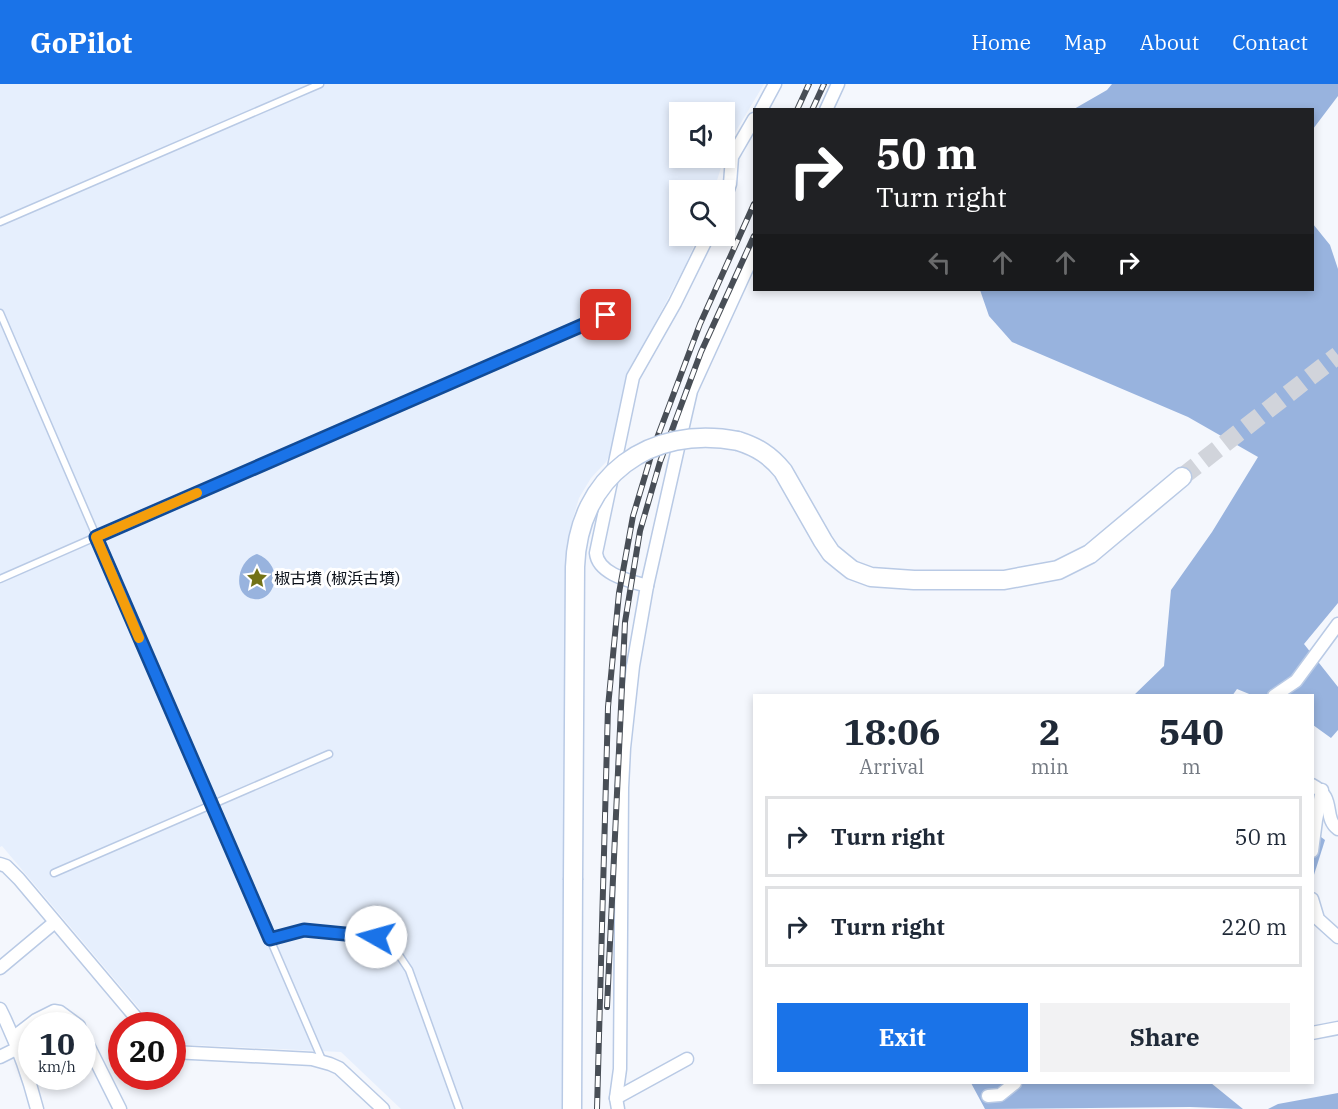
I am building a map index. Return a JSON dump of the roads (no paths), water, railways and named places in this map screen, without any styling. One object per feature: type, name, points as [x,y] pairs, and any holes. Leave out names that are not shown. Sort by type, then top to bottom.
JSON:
[{"type":"street","points":[[762,108],[775,84]]},
{"type":"street","points":[[827,108],[838,84]]},
{"type":"street","points":[[730,180],[732,157],[753,121]]},
{"type":"street","points":[[647,585],[634,582],[603,568],[596,560],[596,553],[633,377],[675,303],[703,246]]},
{"type":"street","points":[[617,1104],[620,1068],[624,748],[633,666],[667,490],[691,391],[753,255]]},
{"type":"street","points":[[572,1109],[574,567],[576,544],[585,513],[610,477],[628,462],[666,442],[700,436],[738,441],[759,448],[776,461],[831,553],[852,570],[882,579],[1004,580],[1058,570],[1090,554],[1182,477]]},
{"type":"street","points":[[1277,694],[1296,681],[1338,624]]},
{"type":"street","points":[[1317,787],[1330,805],[1330,817],[1338,829]]},
{"type":"street","points":[[1314,836],[1317,787]]},
{"type":"street","points":[[0,864],[13,872],[131,1012]]},
{"type":"street","points":[[1314,906],[1318,919],[1338,937]]},
{"type":"street","points":[[0,968],[56,922]]},
{"type":"street","points":[[0,1009],[16,1043],[31,1084],[37,1109]]},
{"type":"street","points":[[1314,1034],[1338,1028]]},
{"type":"street","points":[[0,1057],[18,1041]]},
{"type":"street","points":[[186,1053],[296,1058],[323,1062],[339,1068],[383,1109]]},
{"type":"street","points":[[617,1104],[687,1059]]},
{"type":"street","points":[[96,1061],[120,1109]]},
{"type":"street","points":[[988,1096],[1000,1095],[1014,1084]]},
{"type":"lane","points":[[0,222],[320,84]]},
{"type":"lane","points":[[0,579],[529,347],[626,307]]},
{"type":"lane","points":[[0,313],[323,1062]]},
{"type":"lane","points":[[54,873],[329,754]]},
{"type":"lane","points":[[270,939],[304,930],[362,934],[376,937],[395,949],[409,970],[459,1109]]},
{"type":"tunnel","points":[[1182,477],[1338,355]]},
{"type":"railway","points":[[798,108],[809,84]]},
{"type":"railway","points":[[813,108],[824,84]]},
{"type":"railway","points":[[597,1109],[608,707],[619,593],[633,516],[654,446],[700,324],[753,206]]},
{"type":"railway","points":[[607,1007],[625,622],[640,531],[660,462],[701,352],[753,238]]},
{"type":"place","name":"椒古墳 (椒浜古墳)","points":[[257,578]]}]
